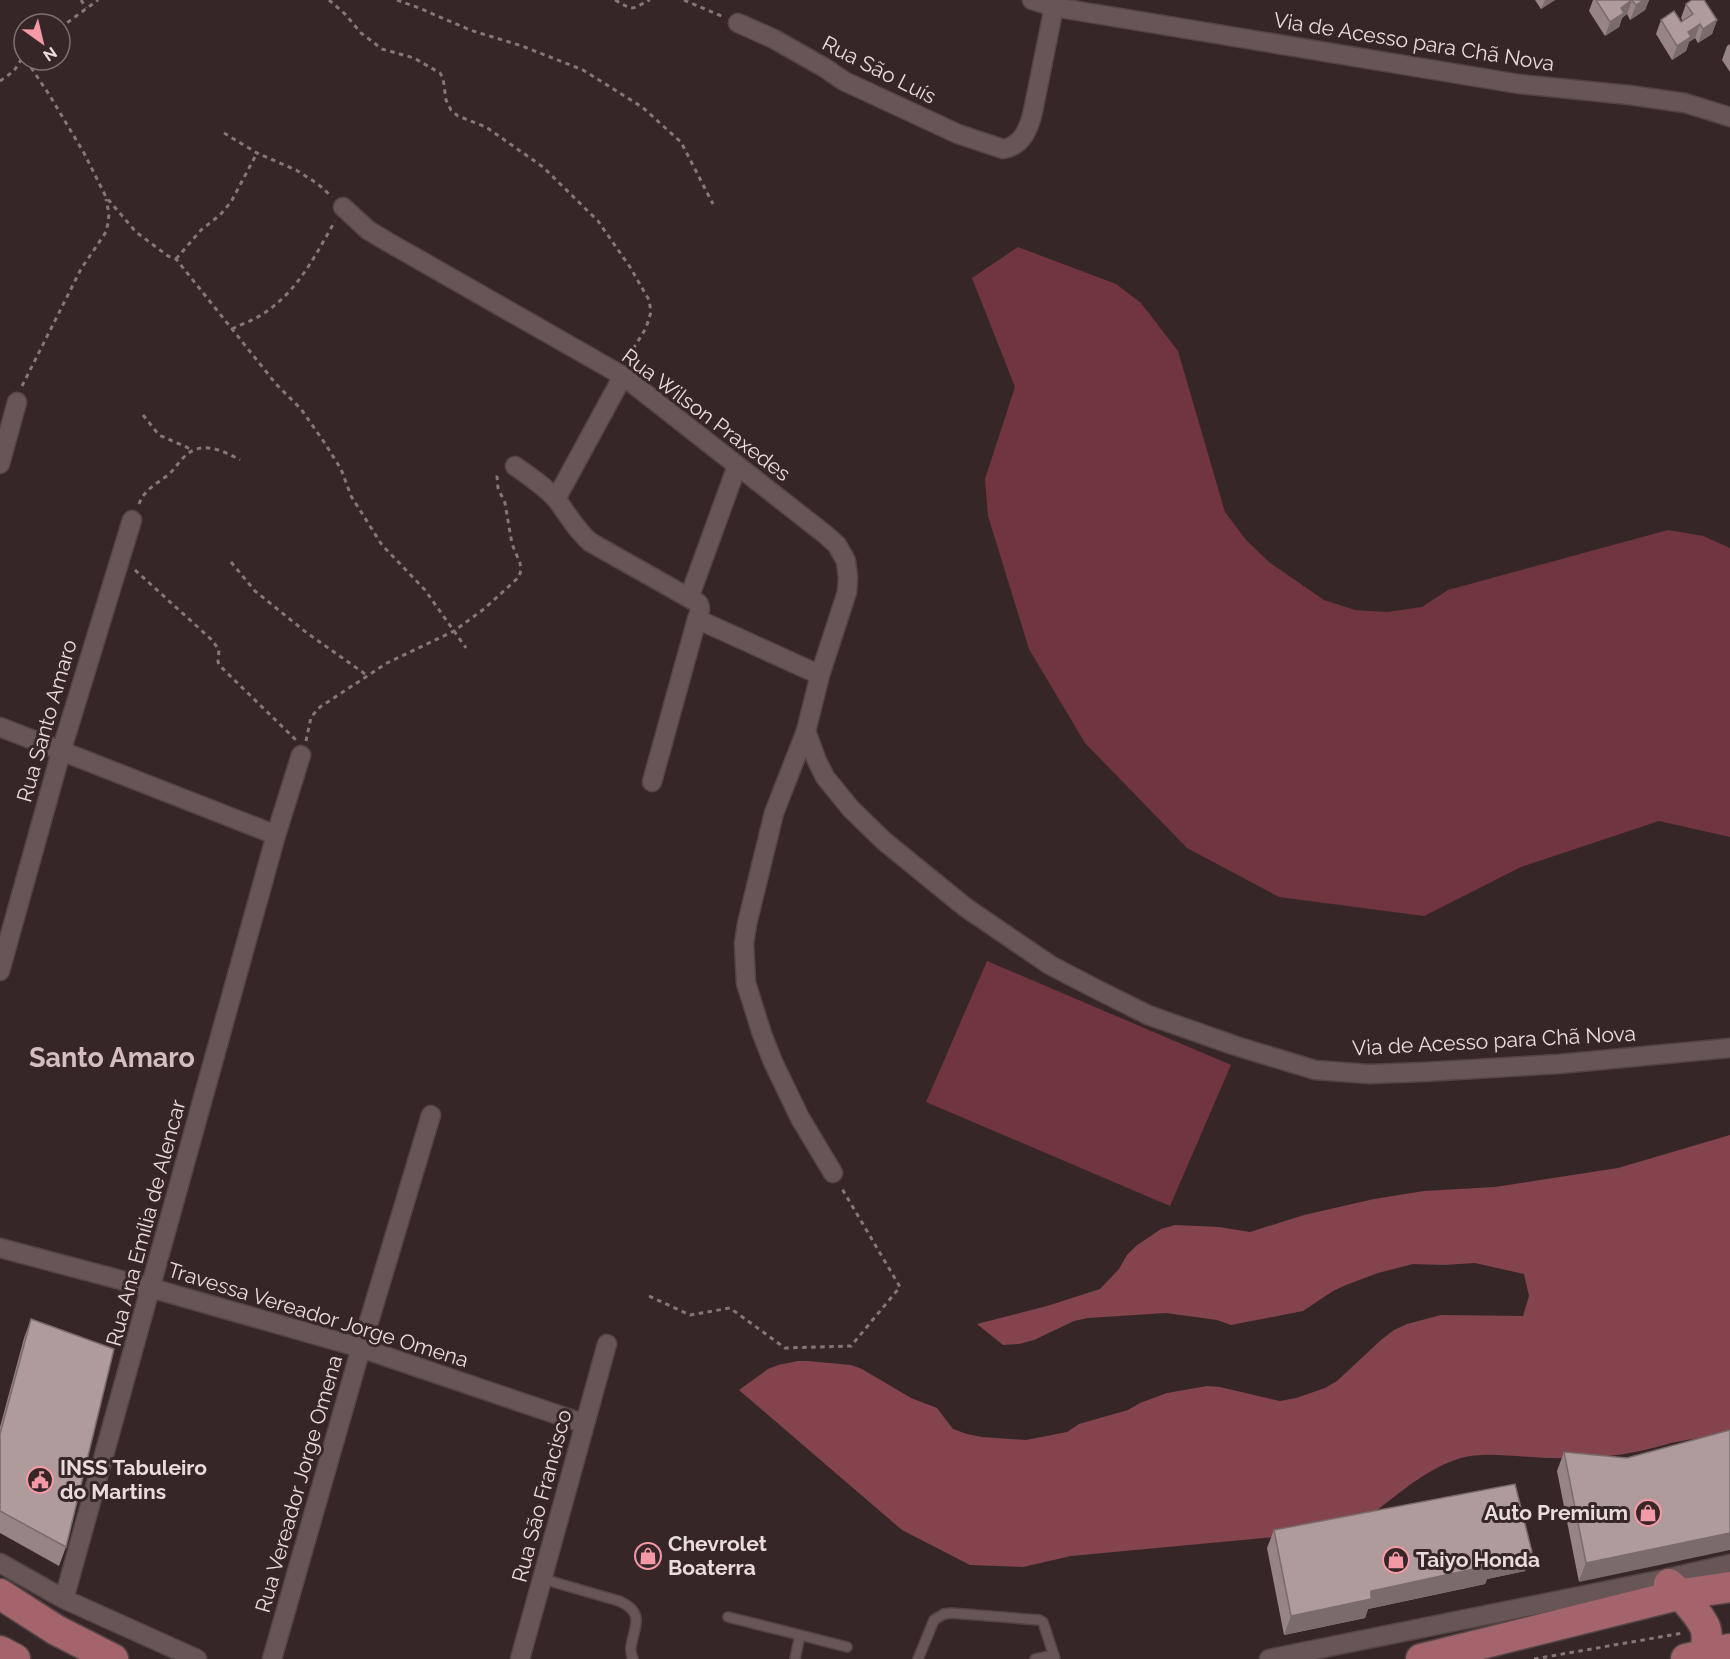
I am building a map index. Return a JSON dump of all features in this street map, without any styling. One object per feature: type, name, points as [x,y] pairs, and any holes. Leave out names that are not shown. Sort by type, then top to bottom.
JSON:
[{"type":"highway","points":[[1421,1659],[1673,1587],[1730,1587]]},
{"type":"highway","points":[[1673,1587],[1706,1650]]},
{"type":"highway","points":[[0,1594],[56,1630],[113,1659]]},
{"type":"highway","points":[[0,1651],[15,1659]]},
{"type":"street","name":"Via de Acesso para Chã Nova","points":[[1032,0],[1054,7],[1519,84],[1685,103],[1730,117]]},
{"type":"street","name":"Rua São Luís","points":[[738,23],[774,39],[844,81],[958,134],[1003,149],[1011,148],[1019,142],[1029,127],[1054,7]]},
{"type":"street","name":"Rua Wilson Praxedes","points":[[343,207],[368,230],[621,375],[826,535],[837,545],[846,561],[847,592],[820,675],[806,731],[774,813],[744,943],[746,983],[773,1062],[800,1118],[833,1173]]},
{"type":"street","points":[[556,499],[621,375]]},
{"type":"street","points":[[0,464],[17,402]]},
{"type":"street","points":[[515,466],[556,499],[575,527],[590,542],[694,600],[700,606],[652,782]]},
{"type":"street","points":[[689,598],[737,466]]},
{"type":"street","name":"Rua Santo Amaro","points":[[0,971],[61,752],[132,520]]},
{"type":"street","points":[[697,619],[820,675]]},
{"type":"street","points":[[0,727],[276,835]]},
{"type":"street","name":"Via de Acesso para Chã Nova","points":[[806,731],[825,777],[851,809],[884,841],[965,907],[1050,965],[1095,989],[1148,1015],[1236,1046],[1315,1070],[1369,1074],[1559,1064],[1730,1048]]},
{"type":"street","name":"Rua Ana Emília de Alencar","points":[[64,1599],[276,835],[302,752]]},
{"type":"street","name":"Rua Vereador Jorge Omena","points":[[272,1659],[361,1348],[431,1115]]},
{"type":"street","name":"Travessa Vereador Jorge Omena","points":[[0,1248],[361,1348],[585,1424]]},
{"type":"street","name":"Rua São Francisco","points":[[520,1659],[607,1344]]},
{"type":"street","points":[[0,1563],[64,1599],[197,1659]]},
{"type":"street","points":[[1269,1659],[1673,1587],[1730,1564]]},
{"type":"lane","points":[[543,1579],[619,1601],[630,1608],[637,1625],[630,1650],[633,1659]]},
{"type":"lane","points":[[918,1659],[934,1620],[951,1613],[1043,1622],[1055,1657],[1035,1659]]},
{"type":"lane","points":[[728,1617],[847,1647]]},
{"type":"lane","points":[[795,1659],[800,1635]]},
{"type":"path","points":[[81,0],[86,8]]},
{"type":"path","points":[[72,19],[98,0]]},
{"type":"path","points":[[330,0],[361,33],[382,49],[414,58],[440,73],[446,100],[451,110],[458,116],[486,127],[543,167],[598,221],[643,287],[651,312],[646,328],[621,375]]},
{"type":"path","points":[[397,0],[470,30],[522,46],[583,70],[642,107],[681,142],[713,204]]},
{"type":"path","points":[[418,0],[419,8]]},
{"type":"path","points":[[615,0],[632,9],[650,0]]},
{"type":"path","points":[[684,0],[738,23]]},
{"type":"path","points":[[0,81],[13,72]]},
{"type":"path","points":[[34,72],[84,153],[106,197],[136,232],[168,256],[176,259],[276,384],[301,410],[341,469],[351,496],[382,545],[424,590],[466,648]]},
{"type":"path","points":[[224,132],[257,153],[318,184],[343,207],[315,258],[291,291],[261,315],[232,329]]},
{"type":"path","points":[[176,259],[201,230],[220,215],[231,202],[257,153]]},
{"type":"path","points":[[17,402],[26,378],[81,269],[105,232],[109,214],[106,197]]},
{"type":"path","points":[[143,415],[159,435],[193,450]]},
{"type":"path","points":[[132,520],[148,489],[171,472],[193,450],[204,447],[214,448],[223,450],[240,460]]},
{"type":"path","points":[[302,752],[311,717],[320,707],[387,663],[454,631],[484,609],[519,577],[520,563],[512,544],[505,503],[498,488],[497,476],[501,468],[508,464],[515,466]]},
{"type":"path","points":[[120,556],[212,640],[219,650],[220,666],[302,752]]},
{"type":"path","points":[[231,562],[255,591],[307,633],[368,676]]},
{"type":"path","points":[[649,1296],[690,1315],[729,1308],[785,1348],[851,1346],[900,1287],[833,1173]]},
{"type":"path","points":[[1534,1659],[1706,1650]]},
{"type":"shaded area","points":[[1018,247],[1116,284],[1141,303],[1178,351],[1225,512],[1246,540],[1269,562],[1324,600],[1355,610],[1387,612],[1422,607],[1448,590],[1668,530],[1703,536],[1730,548],[1730,837],[1659,821],[1521,867],[1424,916],[1279,897],[1187,848],[1085,743],[1029,649],[988,516],[985,479],[1015,387],[972,278]]},
{"type":"shaded area","points":[[987,961],[1231,1065],[1170,1206],[926,1102]]},
{"type":"shaded area","points":[[1730,1135],[1730,1432],[1612,1455],[1547,1458],[1483,1455],[1461,1458],[1417,1480],[1350,1530],[1071,1556],[1023,1567],[970,1565],[902,1530],[739,1390],[768,1369],[778,1365],[808,1361],[851,1365],[911,1398],[937,1408],[953,1429],[982,1437],[1026,1440],[1067,1432],[1079,1424],[1128,1410],[1167,1393],[1207,1386],[1280,1401],[1296,1398],[1325,1388],[1337,1381],[1381,1340],[1407,1324],[1441,1315],[1523,1316],[1529,1296],[1524,1274],[1475,1263],[1413,1264],[1378,1273],[1346,1285],[1303,1311],[1231,1325],[1217,1320],[1166,1313],[1088,1318],[1074,1321],[1034,1340],[1003,1345],[977,1324],[1047,1306],[1100,1289],[1136,1246],[1161,1229],[1175,1225],[1219,1227],[1250,1232],[1304,1215],[1374,1199],[1424,1191],[1495,1187],[1618,1168]]},
{"type":"building","points":[[1596,0],[1632,0],[1621,8],[1624,13],[1610,22]]},
{"type":"building","points":[[1632,0],[1644,0],[1636,5]]},
{"type":"building","points":[[1692,0],[1704,0],[1717,20],[1703,29],[1700,24],[1688,32],[1691,37],[1677,46],[1661,20],[1674,11],[1681,22],[1693,14],[1686,4]]},
{"type":"building","name":"INSS Tabuleiro do Martins","points":[[31,1319],[114,1349],[66,1547],[0,1511],[0,1434]]},
{"type":"building","name":"Auto Premium","points":[[1730,1430],[1730,1533],[1586,1563],[1564,1452],[1627,1458]]},
{"type":"building","name":"Taiyo Honda","points":[[1515,1484],[1532,1552],[1491,1560],[1492,1565],[1371,1591],[1371,1599],[1291,1616],[1274,1530]]},
{"type":"place","name":"INSS Tabuleiro do Martins","points":[[40,1480]]},
{"type":"place","name":"Auto Premium","points":[[1648,1513]]},
{"type":"place","name":"Chevrolet Boaterra","points":[[648,1556]]},
{"type":"place","name":"Taiyo Honda","points":[[1396,1560]]},
{"type":"district","name":"Santo Amaro","points":[[112,1058]]}]
